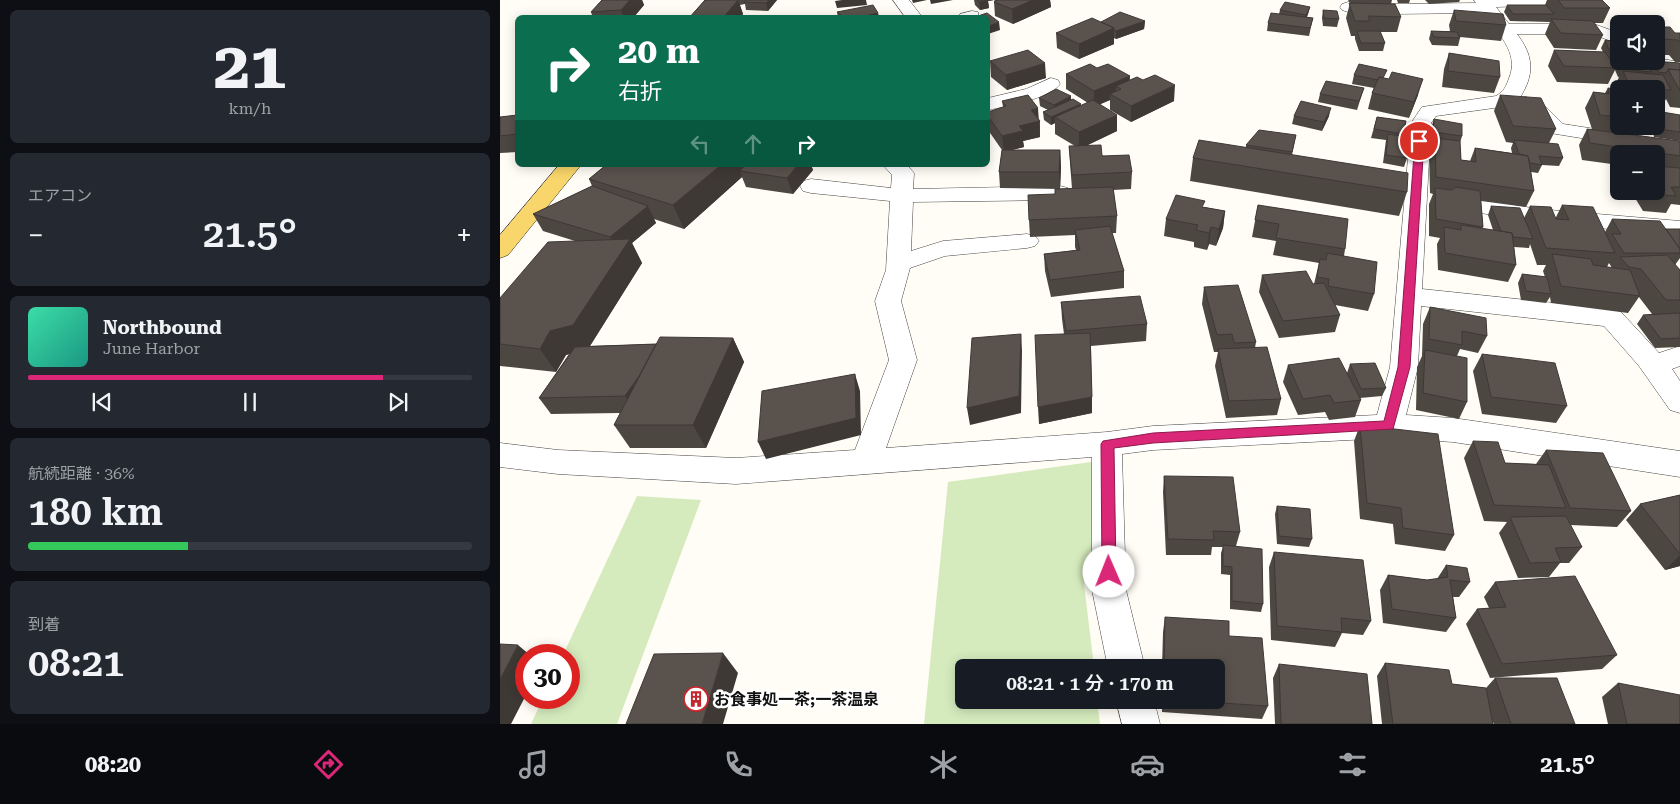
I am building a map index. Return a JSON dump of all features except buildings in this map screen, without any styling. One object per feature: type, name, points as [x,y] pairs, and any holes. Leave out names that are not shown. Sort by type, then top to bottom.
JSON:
[{"type":"main road","points":[[500,250],[568,167]]},
{"type":"street","points":[[901,0],[913,15]]},
{"type":"street","points":[[1348,7],[1391,9],[1557,0]]},
{"type":"street","points":[[1389,426],[1404,367],[1421,123],[1430,111],[1501,101],[1512,95],[1522,70],[1519,49],[1485,3]]},
{"type":"street","points":[[1505,29],[1594,28],[1610,35]]},
{"type":"street","points":[[1665,65],[1680,67]]},
{"type":"street","points":[[990,104],[1033,93],[1051,84]]},
{"type":"street","points":[[1512,95],[1537,109],[1557,129],[1680,148]]},
{"type":"street","points":[[866,461],[903,360],[888,301],[899,263],[903,172],[897,167]]},
{"type":"street","points":[[811,186],[902,196],[1060,193]]},
{"type":"street","points":[[1416,196],[1538,216],[1680,228]]},
{"type":"street","points":[[899,263],[944,249],[1026,240]]},
{"type":"street","points":[[1409,296],[1612,318],[1654,366],[1680,402]]},
{"type":"street","points":[[1654,366],[1680,356]]},
{"type":"street","points":[[500,456],[558,462],[736,471],[1107,444],[1153,438],[1389,426],[1453,430],[1680,464]]},
{"type":"street","points":[[1107,444],[1109,590],[1125,659]]},
{"type":"street","points":[[1137,709],[1141,724]]},
{"type":"green space","points":[[1112,459],[1084,584],[1093,659],[955,659],[955,709],[1098,709],[1100,724],[924,724],[948,482]]},
{"type":"green space","points":[[637,496],[701,500],[617,724],[531,724],[538,709],[580,709],[580,644],[568,644]]},
{"type":"place","name":"お食事処一茶;一茶温泉","points":[[696,699]]},
{"type":"route","points":[[1109,572],[1107,444],[1153,438],[1389,426],[1404,367],[1419,141]]}]
